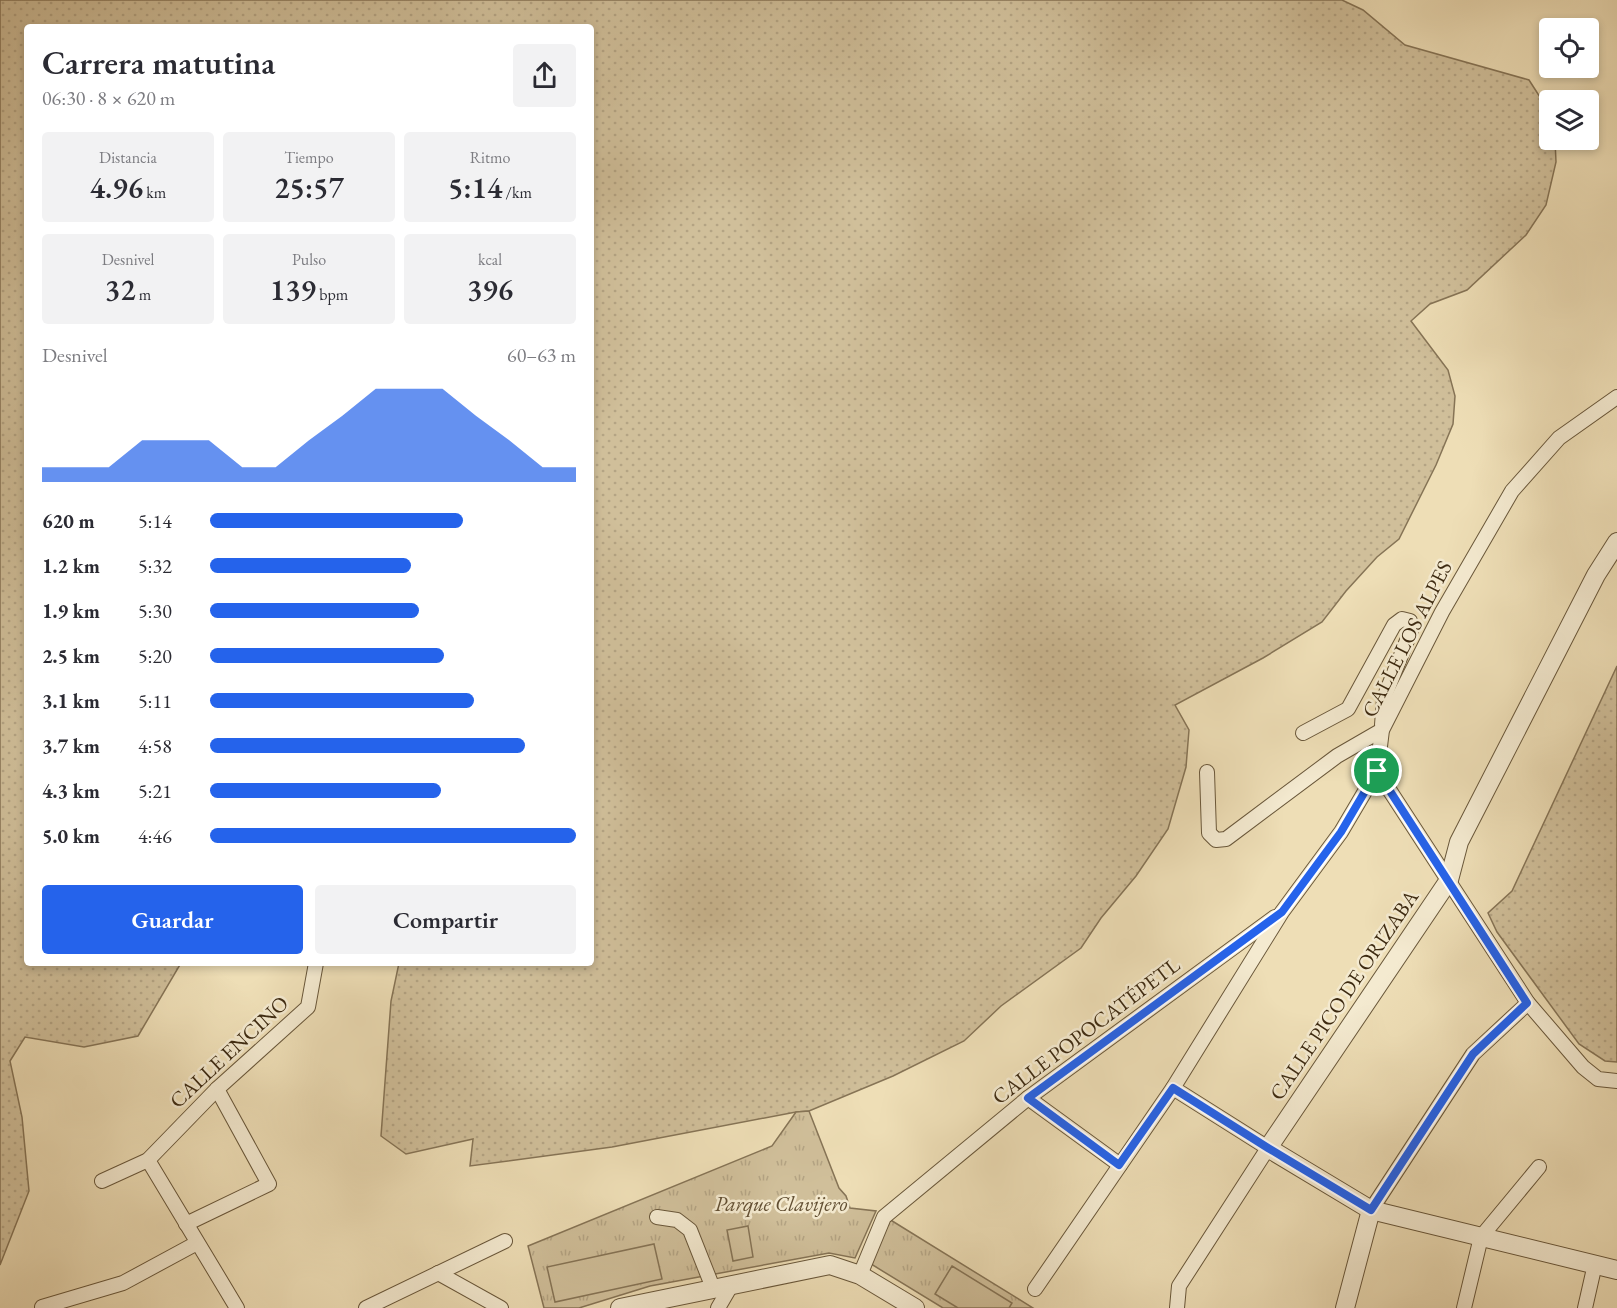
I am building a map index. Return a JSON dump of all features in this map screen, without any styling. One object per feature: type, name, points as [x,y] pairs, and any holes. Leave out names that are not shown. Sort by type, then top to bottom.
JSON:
[{"type":"street","name":"CALLE LOS ALPES","points":[[1035,1289],[1173,1088],[1282,912],[1341,832],[1377,771],[1382,730],[1442,612],[1512,491],[1559,438],[1617,397]]},
{"type":"street","name":"CALLE PICO DE ORIZABA","points":[[1176,1307],[1179,1286],[1268,1148],[1449,880],[1459,842],[1596,574],[1617,542]]},
{"type":"street","points":[[1207,772],[1209,833],[1216,840],[1226,839],[1337,756],[1382,730],[1384,698],[1412,628],[1410,621],[1402,619],[1394,625],[1348,709],[1303,733]]},
{"type":"street","points":[[1377,771],[1527,1003],[1583,1067],[1598,1078],[1617,1081]]},
{"type":"street","name":"CALLE POPOCATÉPETL","points":[[860,1275],[884,1217],[1028,1098],[1282,912]]},
{"type":"street","name":"CALLE ENCINO","points":[[148,1160],[218,1089],[308,1007],[315,966]]},
{"type":"street","points":[[1344,1308],[1371,1210],[1473,1054],[1527,1003]]},
{"type":"street","points":[[1173,1088],[1371,1210],[1617,1270]]},
{"type":"street","points":[[186,1224],[269,1184],[218,1089]]},
{"type":"street","points":[[1028,1098],[1119,1165]]},
{"type":"street","points":[[102,1181],[148,1160],[237,1308]]},
{"type":"street","points":[[1464,1308],[1481,1237],[1539,1167]]},
{"type":"street","points":[[657,1217],[677,1220],[690,1230],[714,1288]]},
{"type":"street","points":[[366,1308],[505,1241]]},
{"type":"street","points":[[42,1307],[123,1283],[197,1242]]},
{"type":"street","points":[[1585,1308],[1595,1264]]},
{"type":"street","points":[[620,1308],[830,1265],[860,1275],[895,1303],[915,1308]]},
{"type":"street","points":[[438,1273],[501,1308]]},
{"type":"street","points":[[718,1308],[732,1284]]},
{"type":"green space","points":[[0,0],[1342,0],[1363,10],[1405,45],[1529,80],[1539,96],[1539,150],[1555,150],[1556,162],[1546,205],[1526,235],[1467,290],[1430,304],[1411,321],[1448,370],[1455,396],[1453,424],[1436,465],[1399,539],[1377,557],[1322,622],[1263,658],[1175,705],[1189,730],[1186,767],[1168,829],[1136,876],[1101,918],[1081,948],[1001,1006],[964,1041],[893,1076],[809,1111],[612,1147],[470,1166],[473,1139],[406,1154],[381,1136],[391,1001],[398,966],[594,966],[594,24],[24,24],[24,966],[179,966],[138,1036],[84,1047],[25,1037],[10,1061],[22,1117],[29,1191],[0,1265]]},
{"type":"green space","points":[[1617,666],[1617,1062],[1605,1061],[1579,1044],[1497,932],[1488,913],[1512,891]]},
{"type":"green space","name":"Parque Clavijero","points":[[809,1111],[839,1188],[846,1196],[850,1208],[876,1211],[855,1258],[829,1253],[650,1286],[579,1308],[544,1308],[528,1246],[772,1146],[796,1112]]},
{"type":"green space","points":[[889,1219],[1033,1308],[943,1308],[871,1264]]},
{"type":"green space","points":[[748,1226],[753,1257],[733,1261],[727,1230]]},
{"type":"green space","points":[[654,1244],[662,1279],[555,1302],[547,1267]]},
{"type":"green space","points":[[952,1266],[1012,1303],[1009,1308],[958,1308],[935,1294]]},
{"type":"route","points":[[1377,771],[1527,1003],[1473,1054],[1371,1210],[1173,1088],[1119,1165],[1028,1098],[1282,912],[1341,832],[1377,771]]}]
